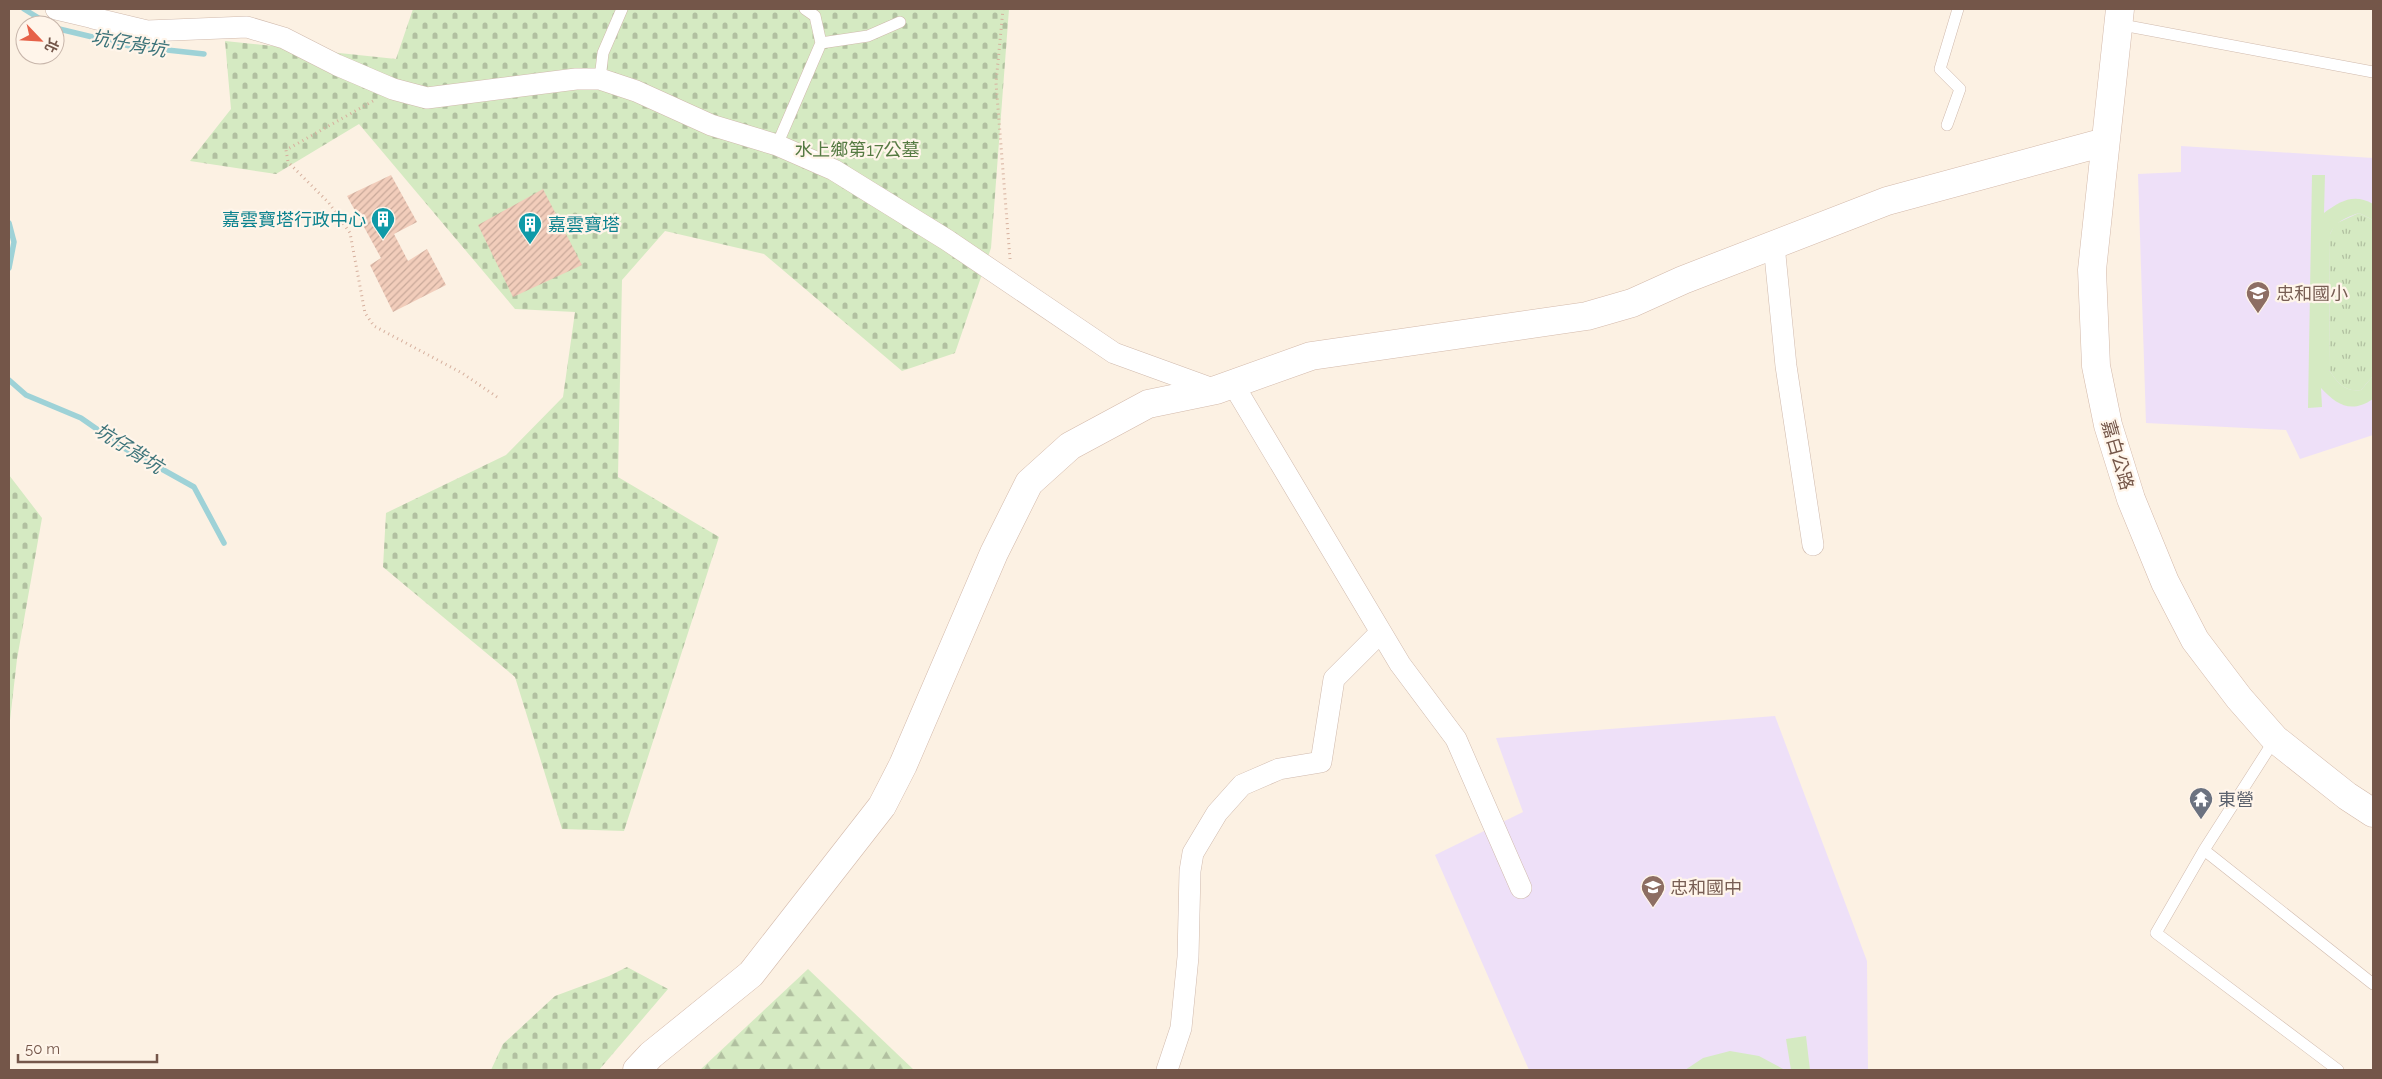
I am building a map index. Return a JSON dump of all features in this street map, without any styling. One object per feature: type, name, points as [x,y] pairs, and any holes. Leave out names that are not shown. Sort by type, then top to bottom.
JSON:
[{"type":"street","points":[[56,9],[85,14],[147,31],[247,27],[284,38],[336,65],[393,89],[427,98],[576,79],[600,79],[636,91],[711,125],[777,144],[834,170],[947,240],[1114,353],[1225,387],[1400,664],[1456,739],[1521,888]]},
{"type":"street","name":"嘉白公路","points":[[2119,16],[2092,270],[2096,366],[2108,425],[2131,499],[2165,582],[2195,640],[2239,698],[2275,739],[2347,796],[2373,813]]},
{"type":"street","points":[[637,1070],[751,974],[882,806],[903,765],[994,553],[1029,483],[1070,446],[1148,404],[1225,387],[1311,356],[1587,316],[1632,303],[1683,280],[1887,201],[2105,142]]},
{"type":"street","points":[[1774,245],[1786,366],[1814,545]]},
{"type":"street","points":[[1167,1070],[1182,1028],[1188,957],[1190,871],[1194,853],[1217,813],[1242,785],[1279,769],[1321,762],[1334,679],[1381,632]]},
{"type":"lane","points":[[600,79],[603,53],[622,9]]},
{"type":"lane","points":[[777,144],[821,44],[815,16],[805,9]]},
{"type":"lane","points":[[1947,125],[1960,89],[1940,69],[1958,9]]},
{"type":"lane","points":[[2119,16],[2373,72]]},
{"type":"lane","points":[[821,44],[868,36],[900,22]]},
{"type":"lane","points":[[2275,739],[2204,850],[2156,933],[2338,1070]]},
{"type":"lane","points":[[2204,850],[2373,984]]},
{"type":"path","points":[[1003,9],[996,83],[1012,284]]},
{"type":"path","points":[[393,89],[286,150],[288,162],[329,203],[350,232],[365,313],[374,326],[462,373],[500,399]]},
{"type":"shaded area","name":"忠和國小","points":[[2181,146],[2373,158],[2373,435],[2300,459],[2286,430],[2146,423],[2138,174],[2181,172]]},
{"type":"shaded area","name":"忠和國中","points":[[1775,716],[1867,961],[1868,1070],[1529,1070],[1435,855],[1523,812],[1496,738]]},
{"type":"green space","name":"水上鄉第17公墓","points":[[413,9],[1009,9],[991,248],[955,353],[902,371],[764,254],[665,231],[622,280],[618,477],[719,537],[624,831],[562,829],[515,677],[383,567],[386,513],[506,455],[563,397],[575,312],[515,309],[359,124],[276,174],[190,161],[231,109],[225,41],[396,59]]},
{"type":"green space","points":[[2312,175],[2325,175],[2324,213],[2347,200],[2360,199],[2373,204],[2373,220],[2359,213],[2342,220],[2330,234],[2329,370],[2342,386],[2350,390],[2361,390],[2373,376],[2373,399],[2358,406],[2345,406],[2333,399],[2321,388],[2322,407],[2308,408]]},
{"type":"green space","points":[[2359,213],[2373,220],[2373,376],[2361,390],[2350,390],[2342,386],[2329,370],[2330,234],[2335,224]]},
{"type":"green space","points":[[9,475],[42,518],[17,659],[9,729]]},
{"type":"green space","points":[[627,967],[668,989],[599,1070],[491,1070],[503,1044],[555,996],[609,976]]},
{"type":"green space","points":[[808,969],[914,1070],[700,1070]]},
{"type":"green space","points":[[1806,1036],[1810,1070],[1791,1070],[1786,1039]]},
{"type":"green space","points":[[1730,1051],[1759,1056],[1785,1070],[1685,1070],[1703,1058]]},
{"type":"building","name":"嘉雲寶塔行政中心","points":[[391,175],[417,222],[394,234],[408,261],[427,249],[446,285],[393,312],[370,265],[381,258],[347,196]]},
{"type":"building","name":"嘉雲寶塔","points":[[543,189],[582,265],[513,297],[478,225]]},
{"type":"waterway","name":"坑仔背坑","points":[[24,9],[34,15]]},
{"type":"waterway","name":"坑仔背坑","points":[[65,30],[130,46],[204,54]]},
{"type":"waterway","name":"坑仔背坑","points":[[9,223],[14,242],[9,268]]},
{"type":"waterway","name":"坑仔背坑","points":[[9,380],[26,395],[81,418],[124,448],[194,487],[224,543]]},
{"type":"place","name":"嘉雲寶塔行政中心","points":[[383,240]]},
{"type":"place","name":"嘉雲寶塔","points":[[530,245]]},
{"type":"place","name":"忠和國小","points":[[2258,314]]},
{"type":"place","name":"東營","points":[[2201,820]]},
{"type":"place","name":"忠和國中","points":[[1653,908]]}]
